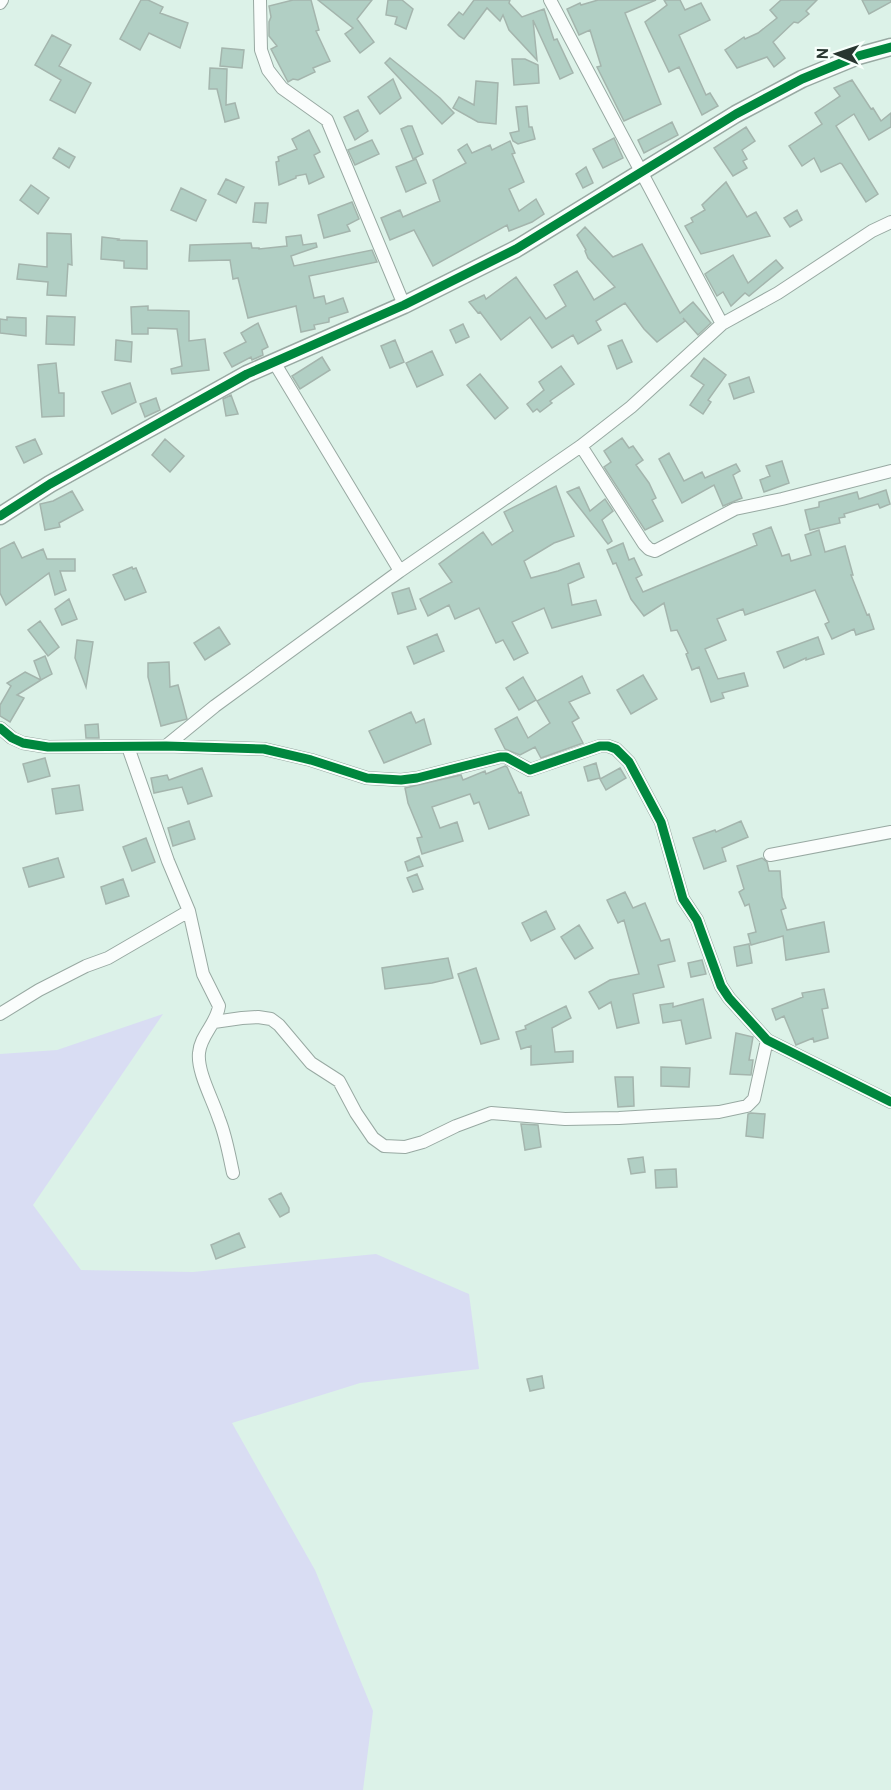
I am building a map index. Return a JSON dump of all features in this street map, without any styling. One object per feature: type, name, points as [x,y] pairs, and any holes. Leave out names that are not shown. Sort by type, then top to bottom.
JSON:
[{"type":"street","points":[[260,0],[261,50],[267,70],[282,88],[327,120],[404,305]]},
{"type":"street","points":[[550,0],[722,324]]},
{"type":"street","points":[[0,516],[50,484],[247,374],[404,305],[516,249],[736,114],[802,79],[858,56],[891,47]]},
{"type":"street","points":[[166,746],[214,706],[400,571],[581,446],[631,406],[722,324],[778,293],[872,231],[891,222]]},
{"type":"street","points":[[274,362],[400,571]]},
{"type":"street","points":[[581,446],[644,544],[655,551],[735,509],[891,471]]},
{"type":"street","points":[[0,728],[12,738],[23,743],[48,747],[264,748],[367,778],[401,780],[450,771],[500,757],[506,757],[530,770],[600,746],[609,746],[616,749],[632,768],[661,822],[671,850],[676,880],[683,899],[697,920],[721,986],[729,999],[766,1040],[891,1102]]},
{"type":"street","points":[[128,747],[168,861],[189,911],[203,974],[219,1006],[214,1022],[200,1047],[199,1055],[204,1079],[220,1122],[233,1173]]},
{"type":"street","points":[[770,855],[891,832]]},
{"type":"street","points":[[0,1014],[39,990],[86,966],[108,958],[189,911]]},
{"type":"street","points":[[214,1022],[242,1017],[271,1019],[279,1025],[311,1063],[339,1081],[373,1138],[384,1146],[405,1148],[491,1113],[565,1119],[619,1118],[719,1112],[747,1106],[754,1099],[766,1040]]},
{"type":"shaded area","points":[[163,1014],[33,1205],[81,1270],[193,1272],[376,1254],[469,1294],[479,1369],[360,1383],[232,1423],[315,1570],[373,1711],[363,1790],[0,1790],[0,1054],[57,1050]]},
{"type":"building","points":[[141,0],[148,0],[163,7],[160,13],[188,23],[180,48],[149,33],[140,50],[120,39]]},
{"type":"building","points":[[293,0],[311,0],[319,30],[316,31],[330,61],[313,68],[315,72],[288,82],[271,49],[277,46],[269,36],[271,17],[269,6]]},
{"type":"building","points":[[318,0],[372,0],[357,19],[374,42],[360,53],[345,34],[353,28]]},
{"type":"building","points":[[388,0],[402,0],[413,9],[406,29],[395,24],[397,17],[386,15]]},
{"type":"building","points":[[474,0],[510,0],[509,3],[522,17],[544,9],[554,40],[557,39],[573,73],[560,79],[533,20],[537,60],[509,30],[503,15],[500,21],[487,8],[464,39],[459,36],[448,25],[459,12],[463,15]]},
{"type":"building","points":[[598,0],[656,0],[625,13],[661,104],[624,121],[597,67],[601,66],[590,30],[579,35],[567,9],[580,3],[581,5]]},
{"type":"building","points":[[664,0],[680,0],[685,10],[701,3],[710,20],[679,35],[706,95],[710,93],[718,106],[702,115],[679,67],[669,72],[645,22],[667,5]]},
{"type":"building","points":[[781,0],[817,0],[806,11],[809,14],[798,23],[794,22],[773,42],[785,58],[774,67],[767,57],[737,68],[725,50],[744,37],[745,39],[758,33],[777,18],[770,10]]},
{"type":"building","points":[[862,0],[891,0],[891,2],[869,14]]},
{"type":"building","points":[[52,35],[71,45],[59,66],[91,83],[75,113],[50,100],[61,80],[35,65]]},
{"type":"building","points":[[222,48],[244,50],[242,68],[220,66]]},
{"type":"building","points":[[390,58],[440,98],[454,113],[442,124],[385,63]]},
{"type":"building","points":[[512,59],[525,59],[538,65],[539,83],[514,85]]},
{"type":"building","points":[[210,68],[227,69],[226,105],[235,103],[239,118],[225,122],[217,89],[209,89]]},
{"type":"building","points":[[393,79],[401,98],[380,114],[368,97]]},
{"type":"building","points":[[852,80],[881,121],[891,113],[891,127],[869,140],[854,114],[836,126],[878,194],[866,202],[842,164],[821,172],[814,158],[802,166],[789,146],[822,124],[815,113],[840,96],[834,88]]},
{"type":"building","points":[[476,81],[498,83],[496,124],[478,122],[453,108],[459,97],[474,105]]},
{"type":"building","points":[[527,106],[529,127],[532,127],[535,139],[518,144],[513,141],[510,133],[519,131],[516,107]]},
{"type":"building","points":[[358,110],[368,131],[355,140],[344,117]]},
{"type":"building","points":[[672,122],[678,135],[644,153],[638,140]]},
{"type":"building","points":[[412,126],[423,154],[413,159],[401,129]]},
{"type":"building","points":[[746,127],[755,141],[742,150],[747,159],[743,161],[747,168],[733,176],[714,148]]},
{"type":"building","points":[[309,130],[320,152],[314,155],[324,177],[309,184],[306,174],[296,176],[279,185],[276,162],[279,161],[278,157],[297,149],[292,139]]},
{"type":"building","points":[[614,138],[623,158],[603,168],[593,149]]},
{"type":"building","points":[[372,140],[379,154],[355,165],[348,150]]},
{"type":"building","points":[[510,141],[515,153],[512,154],[524,182],[509,189],[519,211],[536,199],[544,214],[532,222],[509,231],[507,225],[433,266],[414,230],[390,240],[381,218],[400,210],[403,217],[440,201],[433,180],[466,163],[458,150],[467,144],[472,153],[490,145],[492,150]]},
{"type":"building","points":[[59,148],[75,157],[69,168],[53,158]]},
{"type":"building","points":[[416,159],[426,183],[406,192],[396,167]]},
{"type":"building","points":[[586,167],[593,183],[583,188],[576,174]]},
{"type":"building","points":[[226,179],[244,187],[236,203],[218,194]]},
{"type":"building","points":[[726,182],[747,217],[756,212],[770,236],[701,254],[685,226],[693,222],[691,218],[705,210],[702,205]]},
{"type":"building","points":[[31,185],[49,198],[38,214],[20,200]]},
{"type":"building","points":[[181,188],[206,200],[196,221],[171,210]]},
{"type":"building","points":[[352,202],[359,219],[347,225],[350,231],[324,238],[318,215]]},
{"type":"building","points":[[255,203],[268,203],[266,223],[253,222]]},
{"type":"building","points":[[797,210],[802,220],[790,227],[784,218]]},
{"type":"building","points":[[585,227],[613,257],[642,244],[680,313],[693,302],[711,323],[698,335],[683,318],[685,321],[657,342],[644,329],[625,303],[596,321],[601,330],[578,344],[573,335],[552,348],[530,317],[501,340],[480,312],[478,313],[469,302],[484,295],[486,299],[516,277],[546,319],[566,306],[554,285],[577,271],[594,300],[615,287],[588,258],[577,235]]},
{"type":"building","points":[[47,233],[71,234],[72,265],[68,264],[66,296],[47,295],[48,282],[17,279],[19,264],[47,267]]},
{"type":"building","points":[[301,235],[303,245],[316,243],[317,247],[291,256],[294,266],[372,250],[377,262],[309,276],[314,298],[324,296],[326,304],[343,298],[348,312],[329,318],[329,322],[314,325],[315,329],[301,332],[296,306],[248,318],[238,278],[233,279],[230,260],[189,261],[190,245],[251,243],[252,248],[259,249],[287,246],[286,237]]},
{"type":"building","points":[[102,237],[147,241],[147,269],[124,268],[124,261],[101,259]]},
{"type":"building","points":[[733,255],[748,283],[776,260],[783,268],[749,296],[745,293],[731,306],[723,292],[717,296],[705,274]]},
{"type":"building","points":[[148,306],[148,310],[189,311],[189,341],[205,339],[209,370],[172,374],[171,369],[182,366],[177,329],[148,328],[148,334],[132,334],[131,307]]},
{"type":"building","points":[[47,316],[75,317],[74,345],[46,344]]},
{"type":"building","points":[[7,317],[26,318],[26,336],[0,333],[0,319],[7,320]]},
{"type":"building","points":[[258,323],[268,347],[262,350],[263,355],[252,360],[251,357],[232,367],[224,353],[246,342],[241,333]]},
{"type":"building","points":[[463,324],[469,337],[456,343],[450,330]]},
{"type":"building","points":[[116,340],[132,342],[131,362],[115,360]]},
{"type":"building","points":[[395,340],[404,362],[390,368],[381,346]]},
{"type":"building","points":[[622,340],[632,362],[617,369],[608,346]]},
{"type":"building","points":[[432,351],[443,375],[417,387],[406,363]]},
{"type":"building","points":[[322,357],[330,370],[300,389],[292,376]]},
{"type":"building","points":[[704,358],[726,375],[708,400],[711,402],[703,414],[690,405],[704,385],[691,376]]},
{"type":"building","points":[[56,363],[59,393],[64,393],[64,416],[42,417],[38,365]]},
{"type":"building","points":[[561,366],[574,384],[550,401],[552,403],[540,412],[537,409],[533,412],[527,404],[544,390],[539,382]]},
{"type":"building","points":[[480,374],[508,408],[495,419],[467,385]]},
{"type":"building","points":[[749,377],[754,392],[734,399],[729,384]]},
{"type":"building","points":[[130,383],[136,402],[112,414],[102,392]]},
{"type":"building","points":[[231,395],[238,414],[226,416],[223,399]]},
{"type":"building","points":[[156,398],[160,410],[145,417],[140,404]]},
{"type":"building","points":[[622,438],[629,448],[633,446],[643,460],[636,465],[649,483],[656,498],[652,500],[663,521],[645,530],[604,467],[611,462],[604,451]]},
{"type":"building","points":[[35,439],[42,454],[24,463],[16,447]]},
{"type":"building","points":[[165,439],[184,456],[170,472],[152,455]]},
{"type":"building","points":[[669,453],[684,481],[702,472],[705,478],[736,464],[740,471],[733,475],[742,498],[723,506],[714,485],[682,503],[659,459]]},
{"type":"building","points":[[782,461],[789,483],[764,492],[760,480],[770,476],[766,466]]},
{"type":"building","points":[[556,486],[574,536],[554,543],[524,561],[531,578],[579,563],[584,577],[568,584],[572,605],[596,600],[601,615],[552,628],[544,608],[512,622],[528,653],[514,660],[503,640],[496,643],[479,608],[455,619],[449,605],[428,616],[420,599],[452,582],[439,564],[483,532],[492,545],[513,531],[504,512]]},
{"type":"building","points":[[579,487],[590,511],[605,499],[613,511],[602,520],[612,541],[608,544],[567,492]]},
{"type":"building","points":[[886,490],[890,504],[880,508],[878,504],[844,514],[845,517],[839,518],[840,523],[810,530],[805,510],[819,507],[819,502],[857,492],[859,499]]},
{"type":"building","points":[[72,491],[83,510],[59,523],[60,527],[45,530],[40,504],[53,501]]},
{"type":"building","points":[[771,527],[782,556],[789,554],[791,561],[811,555],[805,535],[819,530],[825,552],[845,546],[853,575],[851,575],[874,629],[856,635],[854,629],[832,639],[825,624],[829,622],[815,590],[745,615],[743,609],[717,619],[726,640],[705,649],[718,679],[744,673],[748,686],[722,693],[724,698],[711,702],[699,667],[692,670],[686,654],[688,653],[677,630],[671,631],[664,603],[644,616],[631,599],[616,563],[613,564],[607,550],[623,543],[629,560],[634,558],[642,575],[636,578],[643,592],[757,545],[753,534]]},
{"type":"building","points":[[14,542],[22,558],[43,549],[47,559],[75,559],[75,571],[60,571],[66,590],[55,595],[49,573],[6,605],[0,593],[0,549]]},
{"type":"building","points":[[132,567],[136,568],[146,592],[125,600],[113,575]]},
{"type":"building","points":[[409,588],[416,609],[398,614],[392,593]]},
{"type":"building","points":[[69,599],[77,619],[62,625],[55,609]]},
{"type":"building","points":[[40,621],[59,647],[48,656],[28,630]]},
{"type":"building","points":[[219,627],[230,644],[205,660],[194,643]]},
{"type":"building","points":[[437,634],[444,651],[414,664],[407,647]]},
{"type":"building","points":[[818,637],[824,654],[806,660],[806,658],[784,668],[777,652]]},
{"type":"building","points":[[77,640],[93,642],[86,687],[75,658]]},
{"type":"building","points":[[45,656],[52,674],[41,680],[34,661]]},
{"type":"building","points":[[169,662],[170,687],[178,685],[187,719],[161,726],[148,677],[148,663]]},
{"type":"building","points":[[25,672],[41,680],[17,695],[24,698],[10,722],[0,716],[0,705],[11,686],[7,683]]},
{"type":"building","points":[[643,675],[657,699],[631,714],[617,690]]},
{"type":"building","points":[[582,676],[590,693],[569,702],[579,718],[572,722],[583,743],[541,758],[535,747],[520,755],[505,749],[495,729],[517,717],[528,738],[550,723],[537,701]]},
{"type":"building","points":[[523,677],[536,700],[519,710],[506,688]]},
{"type":"building","points":[[411,712],[416,723],[424,719],[431,744],[384,763],[369,731]]},
{"type":"building","points":[[98,724],[99,738],[86,738],[85,725]]},
{"type":"building","points":[[45,758],[50,776],[28,782],[23,764]]},
{"type":"building","points":[[596,763],[600,778],[588,781],[584,767]]},
{"type":"building","points":[[505,766],[519,793],[521,792],[529,815],[489,829],[479,802],[474,804],[470,794],[432,807],[440,828],[457,822],[463,841],[422,854],[417,838],[422,837],[408,803],[405,788],[461,775],[463,780]]},
{"type":"building","points":[[202,768],[212,796],[188,804],[182,787],[154,793],[151,778],[167,775],[169,780]]},
{"type":"building","points":[[620,768],[626,778],[606,790],[600,779]]},
{"type":"building","points":[[79,785],[83,810],[56,814],[52,789]]},
{"type":"building","points":[[189,821],[195,839],[173,846],[168,828]]},
{"type":"building","points":[[741,821],[748,837],[722,848],[726,861],[704,869],[693,838],[715,830],[716,832]]},
{"type":"building","points":[[146,838],[155,862],[132,871],[123,847]]},
{"type":"building","points":[[419,856],[423,866],[408,871],[405,862]]},
{"type":"building","points":[[58,858],[64,877],[29,887],[23,868]]},
{"type":"building","points":[[762,858],[767,862],[769,871],[780,871],[782,897],[786,908],[781,910],[787,930],[824,922],[829,952],[786,960],[783,936],[751,945],[748,934],[756,932],[749,904],[745,906],[739,892],[744,889],[737,866]]},
{"type":"building","points":[[417,874],[423,889],[413,892],[407,878]]},
{"type":"building","points":[[123,879],[129,896],[106,904],[101,887]]},
{"type":"building","points":[[625,892],[633,908],[645,903],[661,941],[669,939],[675,961],[658,965],[664,987],[633,994],[639,1023],[617,1028],[611,1002],[599,1009],[589,992],[610,980],[639,974],[624,920],[618,923],[607,900]]},
{"type":"building","points":[[546,911],[555,929],[531,941],[522,923]]},
{"type":"building","points":[[579,925],[593,948],[575,959],[561,937]]},
{"type":"building","points":[[749,944],[752,963],[737,966],[734,947]]},
{"type":"building","points":[[448,958],[453,978],[385,989],[382,968]]},
{"type":"building","points":[[702,960],[706,974],[691,977],[688,963]]},
{"type":"building","points":[[476,968],[499,1039],[481,1044],[458,974]]},
{"type":"building","points":[[824,989],[828,1008],[822,1009],[828,1038],[814,1042],[813,1038],[796,1045],[784,1016],[776,1020],[772,1009],[803,997],[802,993]]},
{"type":"building","points":[[703,999],[711,1038],[686,1044],[681,1020],[663,1023],[660,1005],[673,1003],[673,1007]]},
{"type":"building","points":[[566,1006],[571,1018],[552,1028],[555,1052],[573,1051],[573,1062],[531,1065],[531,1046],[521,1049],[516,1032],[526,1029],[525,1026]]},
{"type":"building","points":[[736,1033],[753,1037],[749,1060],[753,1060],[751,1075],[730,1074]]},
{"type":"building","points":[[661,1067],[690,1068],[689,1087],[661,1086]]},
{"type":"building","points":[[615,1077],[633,1077],[634,1106],[618,1107]]},
{"type":"building","points":[[748,1114],[765,1114],[763,1138],[746,1136]]},
{"type":"building","points":[[521,1124],[538,1125],[541,1147],[525,1150]]},
{"type":"building","points":[[643,1157],[645,1172],[631,1174],[628,1159]]},
{"type":"building","points":[[676,1169],[677,1187],[656,1188],[655,1170]]},
{"type":"building","points":[[281,1193],[289,1212],[280,1217],[269,1199]]},
{"type":"building","points":[[239,1233],[245,1247],[216,1259],[211,1245]]},
{"type":"building","points":[[542,1376],[544,1388],[530,1391],[527,1379]]},
{"type":"cycle path","points":[[0,516],[50,484],[247,374],[404,305],[516,249],[736,114],[802,79],[858,56],[891,47]]},
{"type":"cycle path","points":[[0,728],[12,738],[23,743],[48,747],[166,746],[264,749],[311,760],[367,778],[401,780],[500,757],[506,757],[530,770],[600,746],[616,749],[629,762],[661,822],[683,899],[697,920],[721,986],[729,998],[767,1040],[891,1102]]}]
